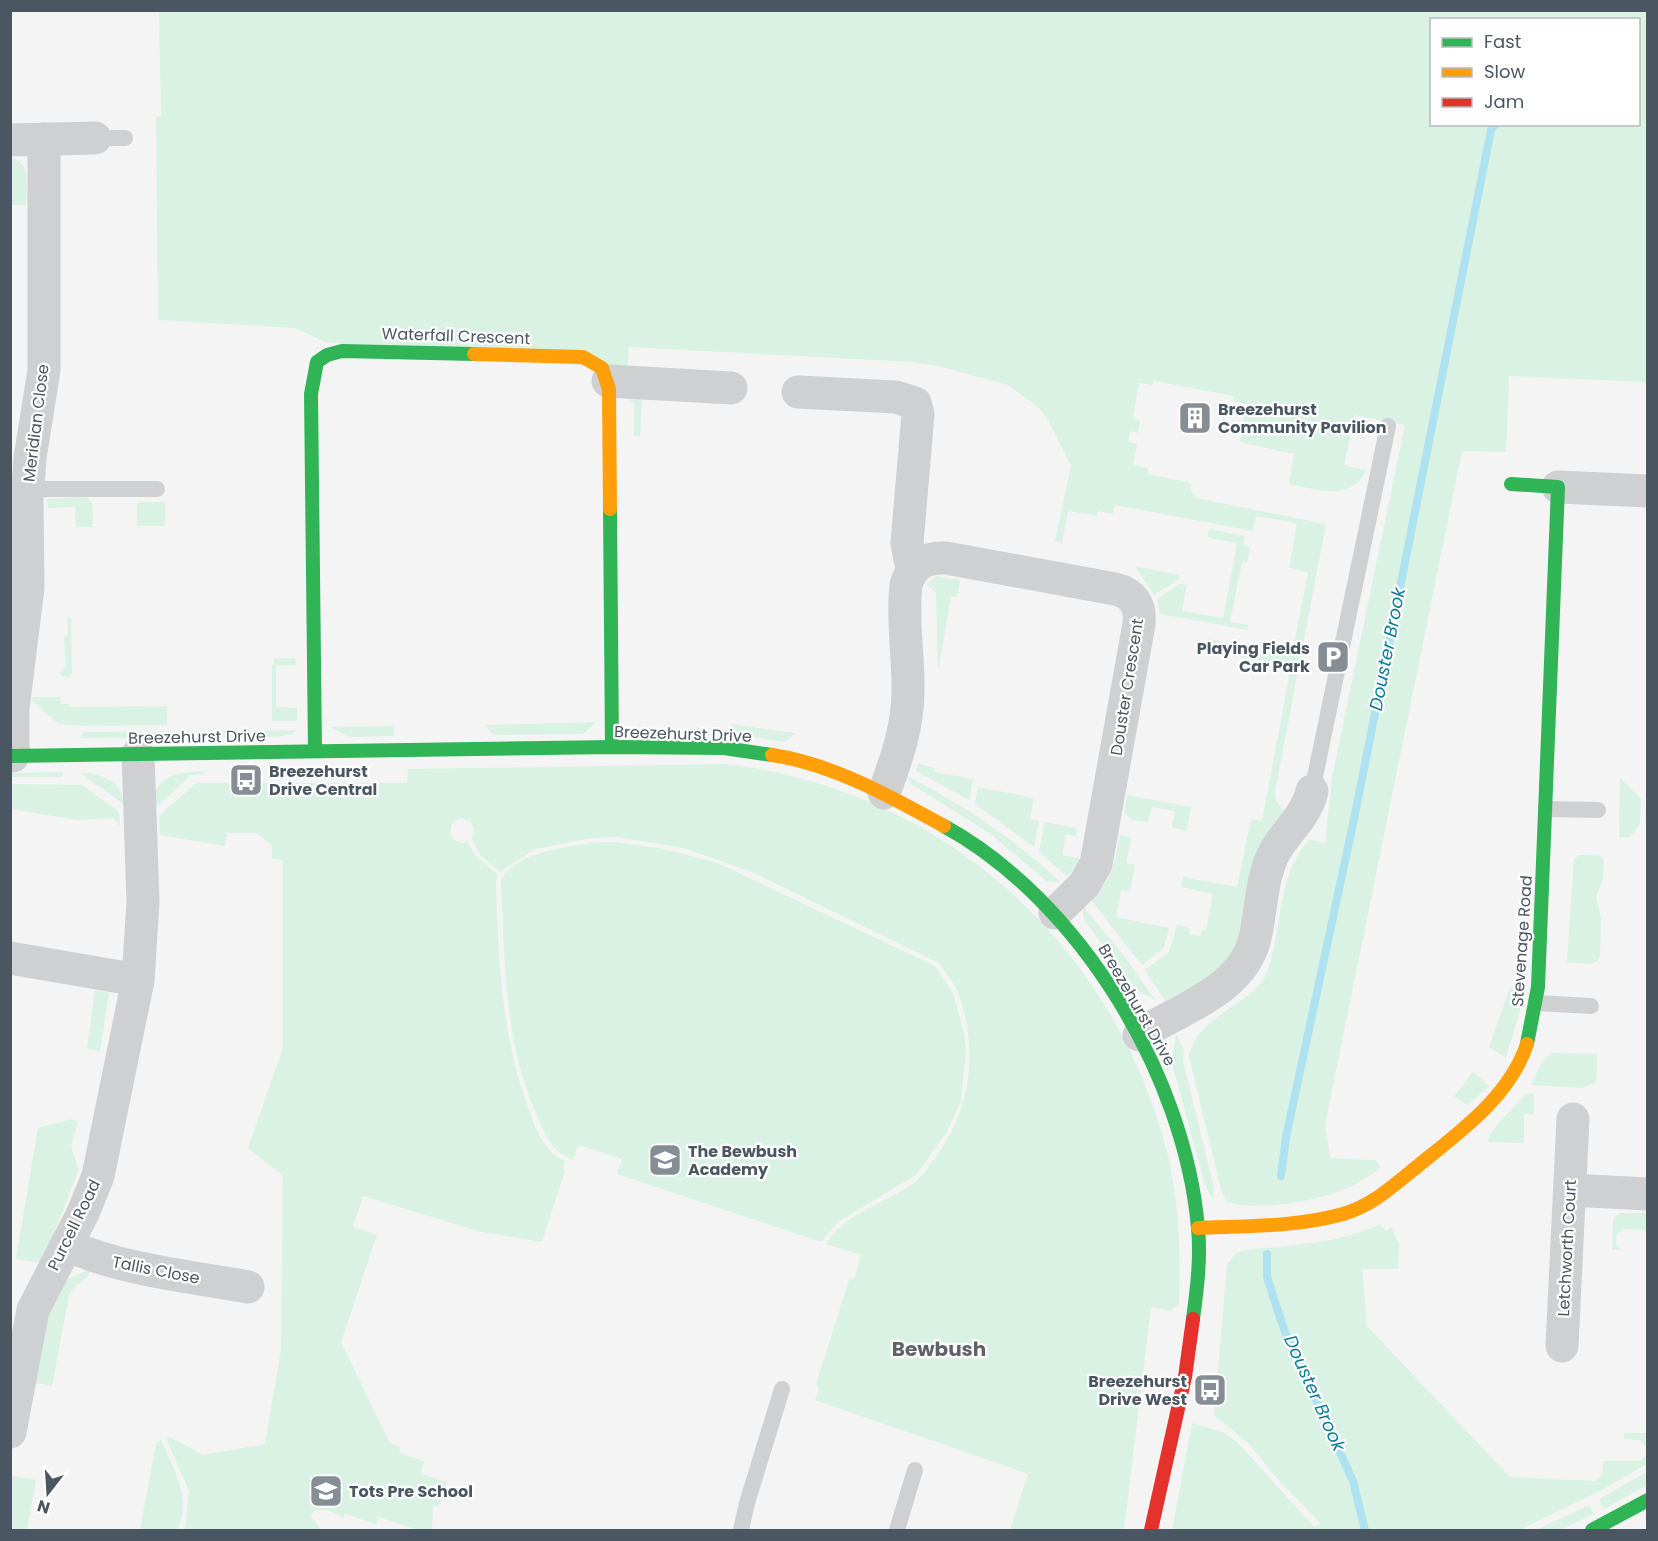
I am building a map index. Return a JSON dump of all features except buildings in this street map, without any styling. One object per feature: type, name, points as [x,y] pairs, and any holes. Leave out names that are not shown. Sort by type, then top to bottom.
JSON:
[{"type":"street","points":[[10,140],[110,138]]},
{"type":"street","name":"Meridian Close","points":[[12,756],[13,709],[28,587],[28,489],[44,370],[44,139]]},
{"type":"street","name":"Waterfall Crescent","points":[[315,751],[311,419],[312,380],[317,362],[327,354],[342,351],[583,357],[600,363],[608,381]]},
{"type":"street","points":[[612,747],[608,381],[731,388]]},
{"type":"street","points":[[798,392],[896,397],[915,403],[918,414],[907,543],[909,560],[915,567],[908,578],[905,592],[908,686],[905,724],[902,745],[884,793]]},
{"type":"street","points":[[1511,484],[1647,491]]},
{"type":"street","name":"Stevenage Road","points":[[1198,1228],[1309,1220],[1354,1210],[1371,1202],[1443,1145],[1498,1094],[1522,1058],[1536,1003],[1547,809],[1558,487]]},
{"type":"street","name":"Douster Crescent","points":[[915,567],[929,558],[946,558],[1120,590],[1132,596],[1138,607],[1139,629],[1096,864],[1084,885],[1054,913]]},
{"type":"street","name":"Breezehurst Drive","points":[[12,756],[612,747],[706,748],[762,753],[813,765],[884,793],[950,827],[984,850],[1031,889],[1092,959],[1139,1035],[1168,1097],[1191,1178],[1198,1228],[1198,1282],[1192,1335],[1153,1528]]},
{"type":"street","name":"Purcell Road","points":[[10,1432],[33,1310],[89,1200],[98,1176],[138,980],[143,902],[138,754]]},
{"type":"street","points":[[1139,1035],[1219,989],[1242,969],[1250,956],[1255,938],[1272,859],[1279,844],[1303,816],[1312,791]]},
{"type":"street","points":[[10,958],[138,980]]},
{"type":"street","name":"Letchworth Court","points":[[1562,1346],[1572,1134]]},
{"type":"street","points":[[1570,1190],[1647,1194]]},
{"type":"street","name":"Tallis Close","points":[[66,1245],[122,1264],[248,1287]]},
{"type":"street","points":[[1592,1530],[1647,1500]]},
{"type":"lane","points":[[1312,791],[1388,426]]},
{"type":"lane","points":[[28,489],[157,489]]},
{"type":"lane","points":[[1547,809],[1598,810]]},
{"type":"lane","points":[[1536,1003],[1591,1006]]},
{"type":"lane","points":[[741,1530],[782,1389]]},
{"type":"lane","points":[[897,1530],[915,1470]]},
{"type":"green space","points":[[159,11],[1647,11],[1647,382],[1509,376],[1506,452],[1462,451],[1325,1125],[1330,1158],[1376,1160],[1381,1168],[1350,1187],[1319,1198],[1286,1204],[1254,1206],[1227,1202],[1222,1193],[1189,1057],[1193,1045],[1209,1024],[1244,999],[1262,982],[1271,960],[1284,890],[1293,864],[1310,839],[1325,844],[1332,778],[1405,425],[1355,415],[1344,465],[1366,470],[1360,480],[1343,490],[1321,490],[1289,484],[1294,454],[1240,442],[1246,404],[1233,401],[1234,396],[1154,381],[1152,385],[1139,383],[1133,418],[1140,420],[1138,433],[1130,431],[1128,442],[1137,444],[1133,465],[1148,468],[1148,474],[1191,483],[1191,490],[1196,498],[1326,524],[1275,792],[1276,800],[1288,816],[1237,950],[1206,980],[1165,1001],[1145,970],[1169,952],[1177,925],[1190,928],[1189,934],[1201,936],[1202,930],[1206,930],[1213,894],[1181,887],[1183,877],[1237,887],[1251,819],[1262,821],[1291,667],[1207,650],[1209,639],[1292,655],[1308,572],[1289,568],[1297,523],[1256,516],[1253,531],[1115,505],[1113,514],[1098,511],[1097,516],[1068,511],[1062,543],[1055,541],[1071,466],[1047,418],[1036,405],[1008,385],[938,366],[911,362],[629,347],[627,370],[325,342],[295,328],[158,320],[156,117],[161,116]]},
{"type":"green space","points":[[11,158],[18,161],[25,170],[26,205],[11,205]]},
{"type":"green space","points":[[626,396],[642,398],[640,436],[634,436],[634,404]]},
{"type":"green space","points":[[87,497],[92,503],[93,527],[76,527],[75,507],[48,508],[47,499]]},
{"type":"green space","points":[[137,502],[165,502],[165,526],[137,526]]},
{"type":"green space","points":[[1209,529],[1245,536],[1243,545],[1250,547],[1247,563],[1242,562],[1230,622],[1248,625],[1248,630],[1160,614],[1157,599],[1180,584],[1187,585],[1182,611],[1223,618],[1237,543],[1207,537]]},
{"type":"green space","points":[[1135,566],[1179,575],[1179,579],[1154,595]]},
{"type":"green space","points":[[936,576],[960,580],[957,597],[951,596],[938,672],[936,593],[927,584]]},
{"type":"green space","points":[[71,617],[72,673],[69,677],[62,676],[60,673],[66,666],[64,637],[68,633],[67,618]]},
{"type":"green space","points":[[274,658],[295,658],[296,665],[276,666],[276,707],[297,708],[297,721],[272,721]]},
{"type":"green space","points":[[32,697],[60,697],[61,704],[69,704],[69,707],[167,706],[167,725],[59,724],[33,702]]},
{"type":"green space","points":[[597,722],[583,734],[494,735],[485,725]]},
{"type":"green space","points":[[730,724],[795,733],[785,742],[738,735]]},
{"type":"green space","points":[[394,726],[394,736],[350,737],[330,727]]},
{"type":"green space","points":[[296,730],[291,734],[278,737],[80,738],[84,732]]},
{"type":"green space","points":[[726,764],[803,779],[875,804],[941,839],[1001,884],[1054,936],[1099,997],[1136,1064],[1163,1137],[1173,1178],[1178,1220],[1180,1282],[1179,1303],[1171,1311],[1151,1307],[1124,1530],[1010,1530],[1028,1474],[815,1400],[819,1390],[816,1384],[849,1280],[855,1277],[861,1255],[826,1244],[834,1233],[855,1216],[921,1177],[947,1139],[964,1098],[968,1077],[968,1033],[957,990],[939,963],[754,873],[684,848],[615,837],[586,839],[535,849],[500,872],[480,855],[472,839],[474,829],[470,821],[461,818],[452,823],[450,833],[454,840],[463,843],[467,841],[475,855],[498,875],[496,881],[502,993],[511,1047],[526,1102],[536,1128],[550,1151],[565,1161],[563,1169],[565,1170],[542,1242],[481,1232],[363,1196],[353,1227],[377,1235],[341,1342],[390,1443],[400,1447],[399,1453],[424,1461],[421,1474],[447,1482],[439,1506],[433,1506],[432,1530],[418,1530],[378,1517],[376,1524],[345,1514],[343,1518],[333,1512],[322,1510],[314,1511],[311,1516],[321,1530],[185,1530],[189,1491],[166,1438],[170,1437],[203,1455],[265,1444],[281,1350],[283,1176],[248,1148],[283,1048],[283,860],[272,859],[272,846],[257,833],[227,833],[225,846],[160,835],[159,816],[196,783],[407,783],[408,769]]},
{"type":"green space","points":[[918,764],[935,768],[934,772],[973,779],[969,800],[916,771]]},
{"type":"green space","points":[[204,771],[204,774],[191,775],[159,805],[151,806],[158,787],[169,777]]},
{"type":"green space","points":[[63,772],[62,777],[11,777],[11,773]]},
{"type":"green space","points":[[80,773],[96,774],[109,780],[119,790],[125,805]]},
{"type":"green space","points":[[907,776],[949,799],[1007,837],[1061,883],[1046,881],[992,835],[910,783]]},
{"type":"green space","points":[[1620,777],[1641,799],[1640,824],[1630,837],[1619,837]]},
{"type":"green space","points":[[11,784],[82,785],[119,812],[120,826],[114,818],[77,820],[11,809]]},
{"type":"green space","points":[[978,787],[1034,798],[1030,819],[1039,821],[1034,847],[975,804]]},
{"type":"green space","points":[[1127,795],[1191,807],[1187,831],[1172,827],[1175,811],[1152,807],[1148,822],[1131,820],[1124,812]]},
{"type":"green space","points":[[1045,822],[1077,828],[1076,836],[1066,834],[1062,855],[1082,859],[1067,876],[1039,852]]},
{"type":"green space","points":[[1120,835],[1131,837],[1126,863],[1135,865],[1130,892],[1121,891],[1116,917],[1169,928],[1164,948],[1142,965],[1091,900],[1104,885],[1112,870]]},
{"type":"green space","points":[[596,842],[616,842],[664,849],[718,863],[935,966],[953,993],[966,1048],[961,1102],[946,1133],[916,1175],[838,1222],[821,1242],[617,1174],[622,1159],[578,1145],[573,1160],[553,1146],[545,1134],[525,1083],[511,1026],[505,969],[501,880],[518,863],[530,857],[543,852]]},
{"type":"green space","points":[[1579,855],[1599,855],[1604,859],[1603,880],[1596,896],[1601,918],[1600,956],[1598,961],[1591,964],[1567,962],[1574,860]]},
{"type":"green space","points":[[1082,905],[1125,957],[1155,1000],[1136,990],[1084,920]]},
{"type":"green space","points":[[1510,988],[1525,993],[1506,1058],[1489,1047]]},
{"type":"green space","points":[[95,990],[109,993],[100,1051],[87,1049]]},
{"type":"green space","points":[[1176,1034],[1184,1050],[1183,1061],[1214,1188],[1213,1200],[1205,1185],[1172,1063]]},
{"type":"green space","points":[[1551,1053],[1597,1054],[1596,1082],[1583,1088],[1531,1085],[1543,1060]]},
{"type":"green space","points":[[1473,1072],[1489,1086],[1468,1105],[1454,1096]]},
{"type":"green space","points":[[1525,1094],[1534,1094],[1534,1114],[1524,1114],[1524,1143],[1487,1142],[1494,1129]]},
{"type":"green space","points":[[72,1119],[78,1122],[71,1146],[78,1169],[42,1263],[16,1259],[38,1128]]},
{"type":"green space","points":[[1620,1213],[1647,1213],[1647,1230],[1624,1229],[1617,1234],[1616,1243],[1621,1250],[1612,1250],[1613,1219]]},
{"type":"green space","points":[[1380,1224],[1386,1231],[1391,1227],[1399,1244],[1398,1269],[1362,1269],[1367,1326],[1510,1477],[1597,1481],[1603,1472],[1603,1461],[1640,1461],[1646,1455],[1646,1447],[1640,1440],[1624,1439],[1624,1433],[1647,1433],[1647,1464],[1600,1491],[1519,1530],[1172,1530],[1192,1423],[1223,1432],[1238,1443],[1314,1527],[1321,1524],[1273,1474],[1250,1445],[1214,1415],[1227,1265],[1236,1253],[1245,1250],[1331,1240]]},
{"type":"green space","points":[[91,1269],[90,1273],[69,1295],[52,1386],[30,1382],[42,1326],[66,1280]]},
{"type":"green space","points":[[161,1440],[180,1484],[183,1507],[181,1519],[177,1530],[140,1530],[156,1443]]},
{"type":"green space","points":[[1647,1472],[1647,1485],[1604,1509],[1599,1499]]},
{"type":"green space","points":[[10,1475],[36,1480],[27,1530],[11,1530]]},
{"type":"green space","points":[[1589,1505],[1594,1514],[1560,1530],[1536,1530]]},
{"type":"waterway","name":"Douster Brook","points":[[1281,1176],[1286,1137],[1353,824],[1491,130],[1494,126]]},
{"type":"waterway","name":"Douster Brook","points":[[1267,1254],[1267,1277],[1285,1332],[1353,1481],[1365,1530]]},
{"type":"traffic: fast","points":[[315,751],[311,394],[317,362],[327,355],[342,351],[474,354]]},
{"type":"traffic: fast","points":[[1511,484],[1558,487],[1538,987],[1527,1044]]},
{"type":"traffic: fast","points":[[610,509],[612,747]]},
{"type":"traffic: fast","points":[[10,756],[612,747],[724,748],[772,755]]},
{"type":"traffic: fast","points":[[944,826],[993,858],[1039,899],[1080,945],[1117,997],[1148,1053],[1172,1111],[1189,1170],[1199,1239],[1193,1319]]},
{"type":"traffic: fast","points":[[1592,1530],[1648,1500]]},
{"type":"traffic: slow","points":[[474,354],[583,357],[602,368],[609,389],[610,509]]},
{"type":"traffic: slow","points":[[772,755],[795,759],[861,783],[944,826]]},
{"type":"traffic: slow","points":[[1198,1228],[1308,1221],[1343,1214],[1374,1200],[1451,1139],[1482,1111],[1509,1080],[1527,1044]]},
{"type":"traffic: jam","points":[[1151,1530],[1185,1377],[1193,1319]]},
{"type":"place","name":"Breezehurst Community Pavilion","points":[[1195,418]]},
{"type":"place","name":"Playing Fields Car Park","points":[[1333,657]]},
{"type":"place","name":"Breezehurst Drive Central","points":[[246,780]]},
{"type":"place","name":"The Bewbush Academy","points":[[665,1160]]},
{"type":"place","name":"Breezehurst Drive West","points":[[1210,1390]]},
{"type":"place","name":"Tots Pre School","points":[[326,1491]]},
{"type":"district","name":"Bewbush","points":[[939,1349]]}]
